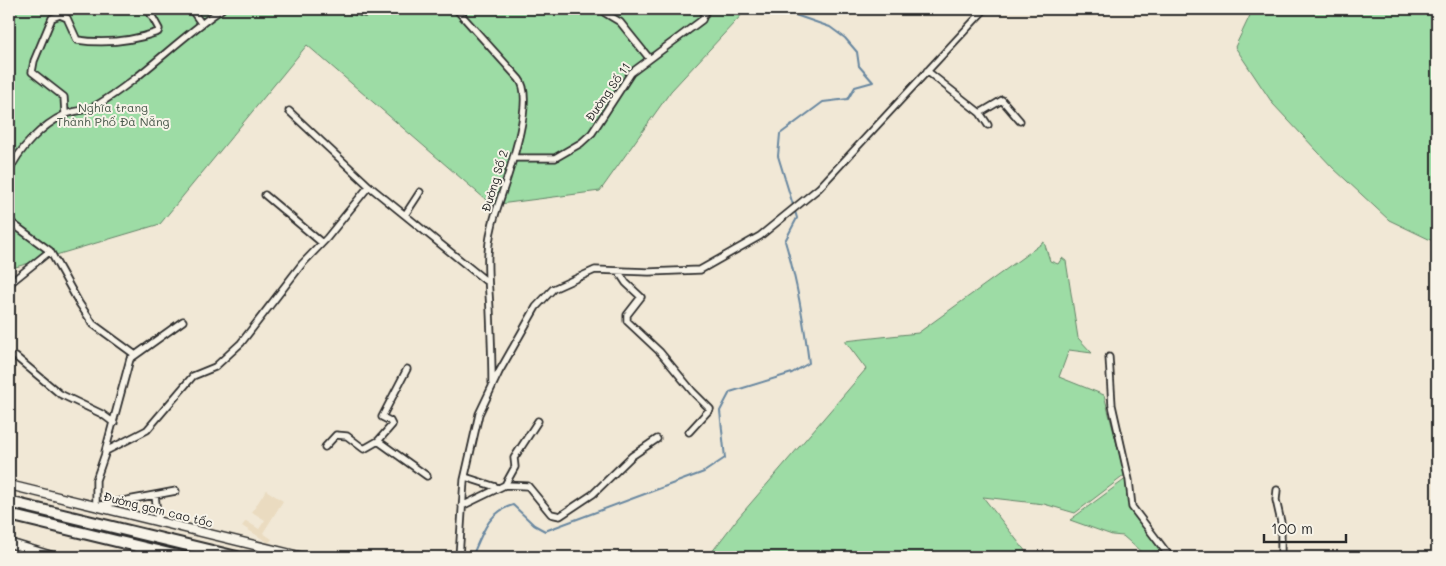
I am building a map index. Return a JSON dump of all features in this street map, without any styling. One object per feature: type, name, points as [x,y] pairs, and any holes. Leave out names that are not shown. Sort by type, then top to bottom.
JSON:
[{"type":"highway","points":[[9,502],[237,557]]},
{"type":"highway","points":[[9,515],[182,557]]},
{"type":"main road","name":"Đường gom cao tốc","points":[[9,484],[303,557]]},
{"type":"main road","points":[[9,543],[57,557]]},
{"type":"street","points":[[65,114],[64,97],[32,72],[34,61],[52,18],[60,15],[67,18],[76,40],[89,42],[121,41],[158,32],[159,29],[148,9]]},
{"type":"street","points":[[191,9],[201,23]]},
{"type":"street","points":[[9,172],[20,153],[46,127],[65,114],[96,106],[201,23],[222,9]]},
{"type":"street","points":[[347,9],[365,13],[380,9]]},
{"type":"street","name":"Đường Số 2","points":[[456,9],[524,86],[522,117],[513,158],[490,230],[486,281],[489,295],[492,386]]},
{"type":"street","points":[[603,9],[620,22],[649,58]]},
{"type":"street","name":"Đường Số 11","points":[[513,158],[554,158],[581,143],[592,133],[632,73],[649,58],[702,20],[707,9]]},
{"type":"street","points":[[459,557],[465,477],[479,414],[492,386],[536,307],[553,289],[595,270],[649,272],[700,270],[760,236],[819,188],[985,9]]},
{"type":"street","points":[[927,71],[980,113],[988,124]]},
{"type":"street","points":[[980,113],[1002,100],[1020,121]]},
{"type":"street","points":[[289,111],[369,186],[486,281]]},
{"type":"street","points":[[103,462],[106,451],[147,430],[192,376],[215,367],[241,343],[302,264],[369,186]]},
{"type":"street","points":[[405,215],[420,192]]},
{"type":"street","points":[[264,195],[322,243]]},
{"type":"street","points":[[9,221],[50,251],[93,324],[126,346],[134,354]]},
{"type":"street","points":[[9,284],[50,251]]},
{"type":"street","points":[[618,271],[626,283],[641,297],[627,315],[627,321],[660,352],[692,392],[710,409],[689,432]]},
{"type":"street","points":[[176,491],[96,506],[96,480],[114,423],[127,365],[134,354],[183,321]]},
{"type":"street","points":[[16,357],[60,394],[102,414],[114,423]]},
{"type":"street","points":[[1109,357],[1112,405],[1129,480],[1132,507],[1170,557]]},
{"type":"street","points":[[325,447],[336,435],[347,436],[364,449],[378,441],[392,425],[382,417],[407,370]]},
{"type":"street","points":[[505,485],[514,467],[514,458],[538,421]]},
{"type":"street","points":[[462,506],[505,485],[528,486],[551,514],[560,516],[593,494],[627,460],[657,439]]},
{"type":"street","points":[[378,441],[427,476]]},
{"type":"street","points":[[465,477],[496,487]]},
{"type":"street","points":[[1277,490],[1276,500],[1281,522],[1281,557]]},
{"type":"street","points":[[155,495],[158,522]]},
{"type":"shaded area","points":[[266,490],[283,501],[263,533],[272,539],[269,543],[242,526],[246,521],[259,529],[265,520],[252,512]]},
{"type":"green space","name":"Nghĩa trang Thành Phố Đà Nẵng","points":[[9,9],[747,9],[671,91],[600,191],[492,205],[307,45],[160,224],[9,269]]},
{"type":"green space","points":[[1253,9],[1437,9],[1437,243],[1389,220],[1333,168],[1273,104],[1235,47]]},
{"type":"green space","points":[[1044,242],[1050,261],[1058,264],[1062,258],[1066,261],[1078,338],[1092,353],[1069,350],[1059,377],[1104,395],[1125,475],[1075,513],[1044,504],[983,497],[1030,557],[708,557],[738,518],[866,369],[845,341],[918,333]]},
{"type":"green space","points":[[1127,478],[1129,500],[1152,528],[1170,557],[1147,557],[1123,536],[1112,535],[1070,520]]},
{"type":"waterway","points":[[734,9],[753,11],[775,9]]},
{"type":"waterway","points":[[472,557],[487,525],[504,508],[513,505],[534,525],[545,531],[704,472],[725,458],[720,411],[730,392],[792,373],[809,363],[800,302],[785,241],[797,218],[778,156],[780,134],[823,102],[848,99],[855,87],[873,82],[859,66],[857,52],[845,38],[830,27],[778,9]]}]
